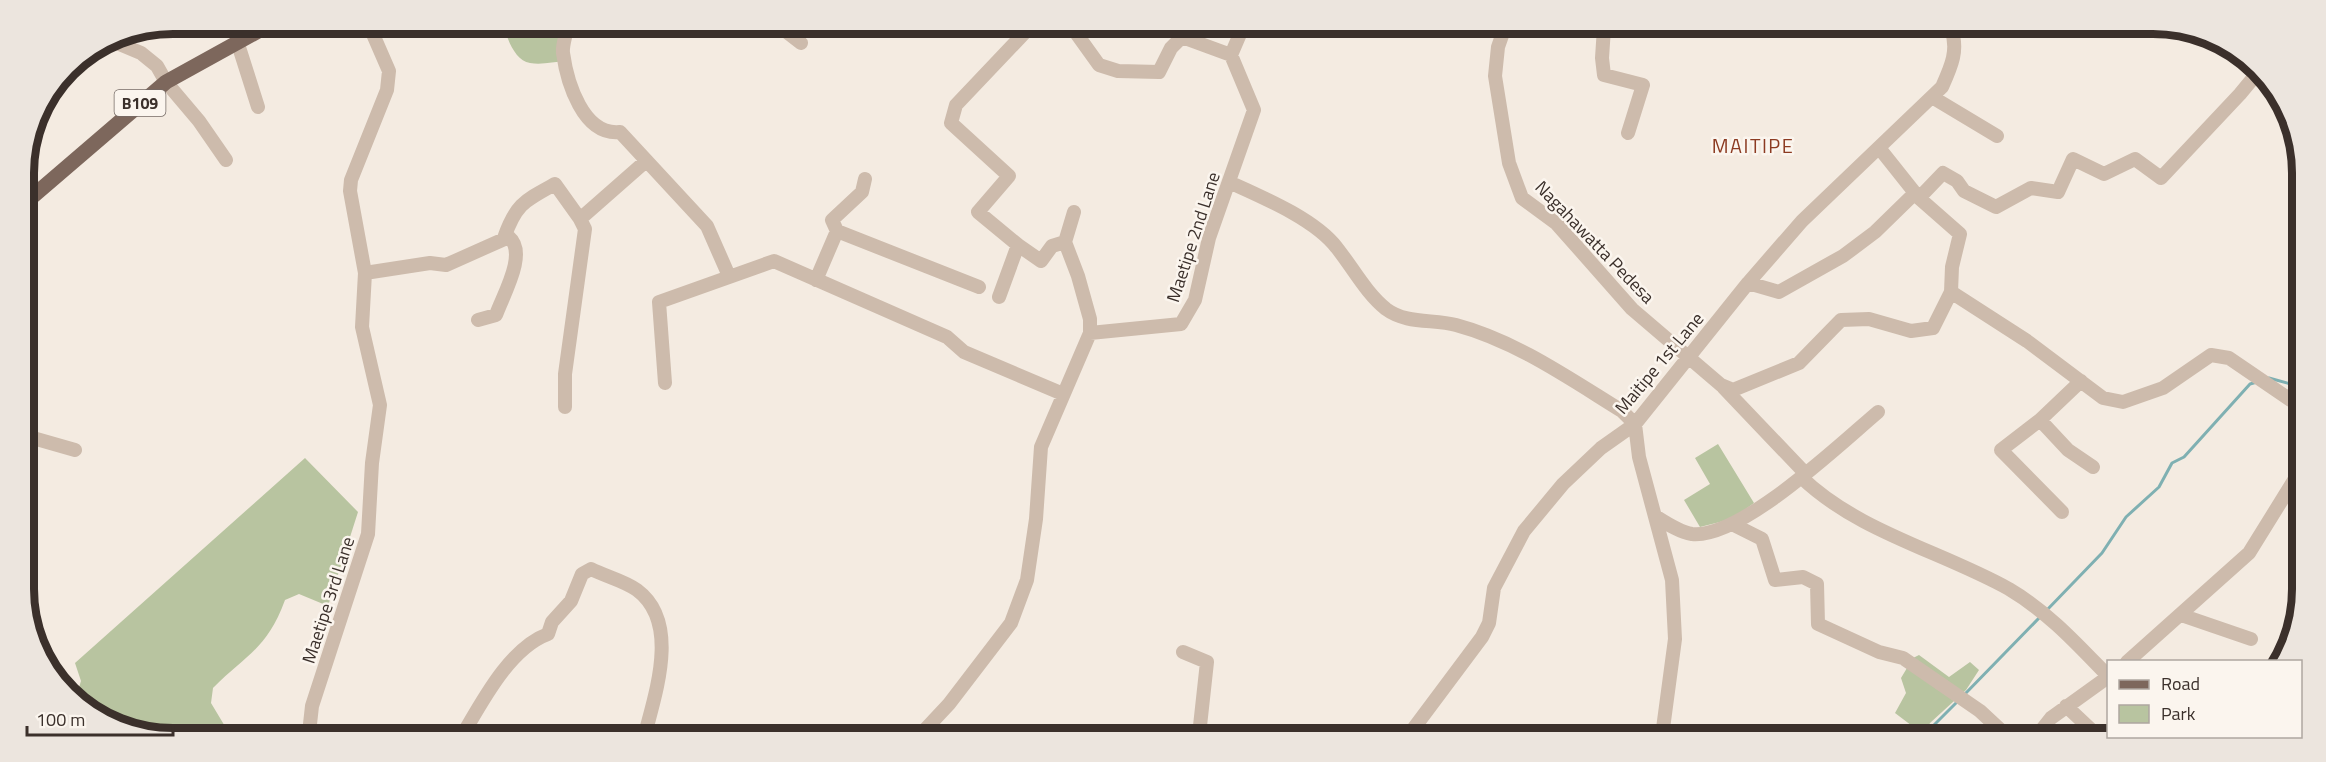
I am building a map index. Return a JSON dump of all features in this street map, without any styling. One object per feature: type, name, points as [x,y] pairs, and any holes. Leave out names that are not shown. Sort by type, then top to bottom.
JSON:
[{"type":"main road","name":"B109","points":[[35,194],[166,82],[253,35]]},
{"type":"street","points":[[1077,35],[1099,65],[1118,71],[1159,72],[1171,48],[1182,37],[1231,55],[1240,34]]},
{"type":"street","name":"Nagahawatta Pedesa","points":[[1502,34],[1498,47],[1495,76],[1509,163],[1522,198],[1556,223],[1632,309],[1722,385],[1803,475],[1846,512],[2009,590],[2042,611],[2107,674]]},
{"type":"street","points":[[1604,34],[1602,58],[1604,75],[1643,85],[1628,133]]},
{"type":"street","name":"Maitipe 1st Lane","points":[[1415,727],[1482,638],[1489,623],[1494,588],[1524,531],[1563,484],[1601,448],[1635,424],[1748,283],[1802,221],[1880,150],[1942,87],[1953,62],[1955,41],[1953,34]]},
{"type":"street","name":"Maetipe 3rd Lane","points":[[310,728],[312,706],[368,534],[372,463],[380,405],[362,327],[365,273],[350,191],[351,180],[387,90],[389,71],[374,35]]},
{"type":"street","points":[[565,35],[563,50],[573,93],[580,106],[600,129],[610,133],[620,132],[707,226],[729,276]]},
{"type":"street","points":[[790,35],[801,44]]},
{"type":"street","points":[[1022,35],[956,105],[951,123],[1010,176],[978,212],[1041,261],[1052,246],[1065,242]]},
{"type":"street","points":[[238,44],[258,107]]},
{"type":"street","points":[[121,45],[141,53],[158,66],[166,82],[199,121],[226,160]]},
{"type":"street","name":"Maetipe 2nd Lane","points":[[1090,333],[1181,324],[1195,300],[1209,238],[1254,110],[1231,55]]},
{"type":"street","points":[[1748,283],[1779,292],[1843,256],[1875,232],[1943,173],[1957,181],[1964,191],[1996,207],[2031,188],[2058,192],[2073,159],[2104,174],[2135,159],[2161,178],[2253,78]]},
{"type":"street","points":[[1932,98],[1997,135]]},
{"type":"street","points":[[1722,385],[1733,390],[1799,363],[1841,320],[1869,319],[1911,331],[1933,328],[1951,292],[1952,267],[1960,234],[1917,196],[1880,150]]},
{"type":"street","points":[[580,219],[646,161]]},
{"type":"street","points":[[865,179],[862,192],[832,220],[837,231],[979,287]]},
{"type":"street","points":[[1229,183],[1267,200],[1317,230],[1336,247],[1351,269],[1386,308],[1402,318],[1456,325],[1530,355],[1622,411],[1635,424],[1639,457],[1672,580],[1675,639],[1663,727]]},
{"type":"street","points":[[504,238],[513,212],[531,197],[555,184],[585,229],[565,374],[565,406]]},
{"type":"street","points":[[927,728],[949,704],[1011,623],[1027,580],[1036,519],[1041,447],[1090,333],[1090,319],[1078,276],[1065,242],[1074,212]]},
{"type":"street","points":[[816,280],[837,231]]},
{"type":"street","points":[[365,273],[430,263],[446,265],[509,237],[514,242],[517,253],[496,315],[478,320]]},
{"type":"street","points":[[999,297],[1018,245]]},
{"type":"street","points":[[665,383],[659,302],[774,261],[947,337],[964,352],[1064,392]]},
{"type":"street","points":[[1951,292],[2026,341],[2103,398],[2123,402],[2163,388],[2211,355],[2229,358],[2292,401]]},
{"type":"street","points":[[997,360],[1064,392]]},
{"type":"street","points":[[2062,512],[2001,450],[2040,420],[2081,381]]},
{"type":"street","points":[[1655,516],[1672,527],[1694,534],[1734,525],[1803,475],[1878,412]]},
{"type":"street","points":[[2040,420],[2068,450],[2093,467]]},
{"type":"street","points":[[34,438],[75,450]]},
{"type":"street","points":[[2129,660],[2249,553],[2292,484]]},
{"type":"street","points":[[1734,525],[1762,539],[1775,580],[1803,577],[1817,584],[1818,624],[1879,652],[1903,658],[1980,711],[1997,727]]},
{"type":"street","points":[[467,728],[493,682],[535,638],[548,633],[552,622],[571,601],[582,574],[591,569],[636,589],[650,602],[660,617],[662,636],[657,687],[647,728]]},
{"type":"street","points":[[2181,615],[2251,639]]},
{"type":"street","points":[[1183,652],[1206,662],[1200,727]]},
{"type":"street","points":[[2044,727],[2066,706],[2107,677]]},
{"type":"street","points":[[2066,706],[2088,727]]},
{"type":"green space","points":[[566,35],[565,61],[539,64],[525,61],[512,48],[507,36]]},
{"type":"green space","points":[[1718,444],[1754,503],[1732,519],[1700,527],[1684,500],[1710,484],[1695,458]]},
{"type":"green space","points":[[305,458],[358,512],[328,606],[299,594],[285,600],[271,630],[255,650],[213,688],[211,703],[226,728],[173,728],[137,723],[120,717],[104,709],[78,690],[81,681],[75,663]]},
{"type":"green space","points":[[1919,655],[1949,677],[1970,662],[1979,670],[1966,690],[1928,727],[1914,727],[1895,713],[1906,693],[1901,678],[1913,658]]},
{"type":"waterway","points":[[2269,378],[2292,384]]},
{"type":"waterway","points":[[2046,611],[2102,553],[2126,517],[2159,487],[2172,463],[2184,457],[2250,384],[2257,382]]},
{"type":"waterway","points":[[1964,695],[2041,616]]},
{"type":"waterway","points":[[1932,727],[1957,702]]},
{"type":"district","name":"MAITIPE","points":[[1753,145]]}]
